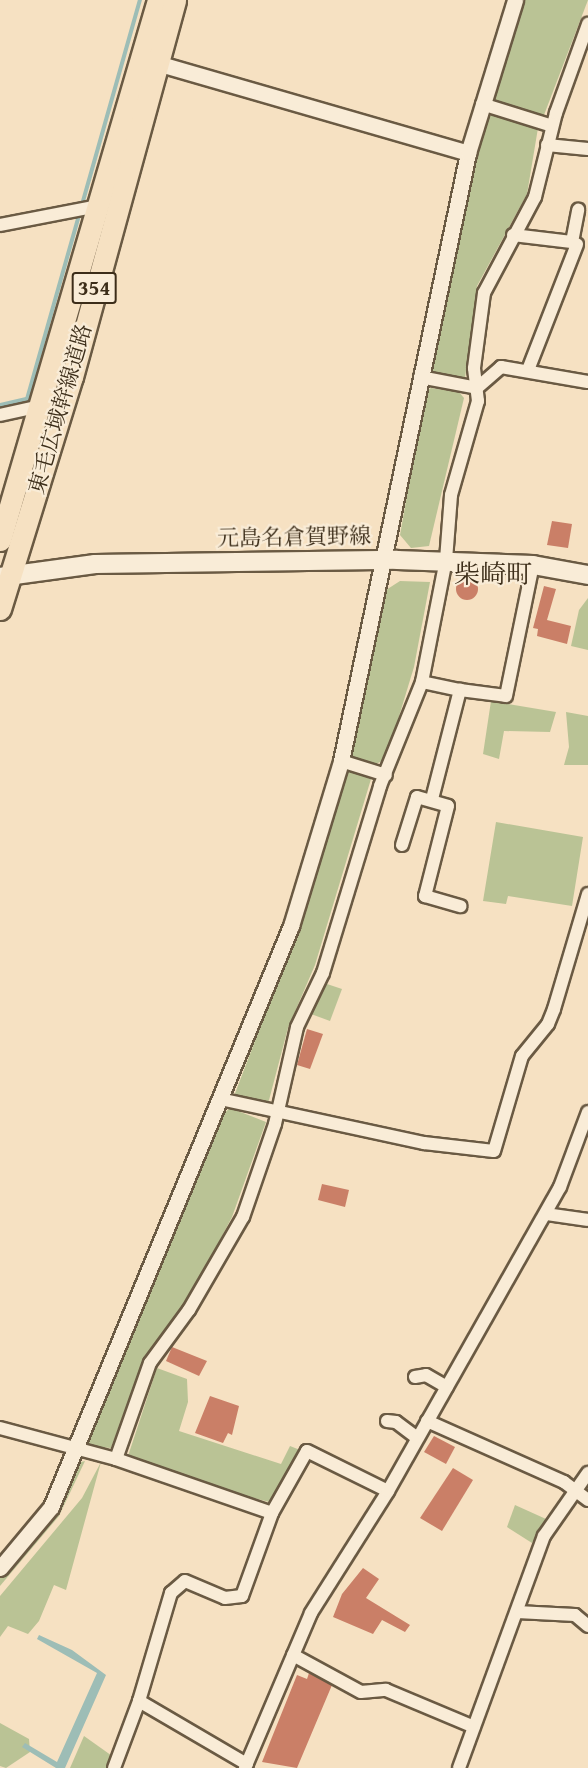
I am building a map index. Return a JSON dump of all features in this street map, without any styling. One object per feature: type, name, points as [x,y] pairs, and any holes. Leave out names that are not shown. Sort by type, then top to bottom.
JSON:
[{"type":"highway","name":"東毛広域幹線道路","points":[[0,540],[158,0]]},
{"type":"highway","name":"東毛広域幹線道路","points":[[0,609],[5,576],[72,377],[176,0]]},
{"type":"main road","name":"元島名倉賀野線","points":[[5,576],[95,564],[385,560],[446,560],[533,565],[588,575]]},
{"type":"street","points":[[0,1568],[51,1507],[73,1449],[291,926],[341,761],[385,560],[420,377],[468,153],[515,0]]},
{"type":"street","points":[[116,1459],[150,1363],[189,1310],[243,1217],[276,1113],[297,1027],[323,973],[386,776],[422,682],[446,560],[451,495],[476,412],[477,388],[474,368],[484,293],[513,235],[523,224],[535,197],[552,126],[583,56],[588,24]]},
{"type":"street","points":[[157,63],[468,153]]},
{"type":"street","points":[[482,104],[552,126]]},
{"type":"street","points":[[547,145],[588,149]]},
{"type":"street","points":[[0,225],[98,206]]},
{"type":"street","points":[[513,235],[572,242],[578,210]]},
{"type":"street","points":[[528,370],[577,244]]},
{"type":"street","points":[[477,388],[501,367],[588,382]]},
{"type":"street","points":[[420,377],[477,388]]},
{"type":"street","points":[[0,415],[41,406]]},
{"type":"street","points":[[422,682],[506,696],[533,565]]},
{"type":"street","points":[[432,799],[460,690]]},
{"type":"street","points":[[341,761],[386,776]]},
{"type":"street","points":[[402,845],[417,797],[432,799],[448,806],[425,896],[461,906]]},
{"type":"street","points":[[220,1099],[276,1113],[424,1143],[494,1151],[522,1056],[548,1024],[554,1009],[588,894]]},
{"type":"street","points":[[140,1701],[246,1766],[311,1613],[388,1491],[546,1214],[588,1112]]},
{"type":"street","points":[[546,1214],[588,1220]]},
{"type":"street","points":[[415,1377],[426,1375],[447,1387]]},
{"type":"street","points":[[387,1421],[396,1422],[417,1438]]},
{"type":"street","points":[[427,1421],[576,1491],[588,1500]]},
{"type":"street","points":[[0,1428],[116,1459],[272,1513]]},
{"type":"street","points":[[114,1768],[140,1701],[175,1587],[186,1581],[225,1598],[242,1596],[272,1513],[307,1451],[388,1491]]},
{"type":"street","points":[[459,1768],[544,1536],[588,1473]]},
{"type":"street","points":[[517,1612],[575,1615],[588,1626]]},
{"type":"street","points":[[293,1655],[361,1692],[386,1690],[474,1727]]},
{"type":"green space","points":[[524,0],[588,0],[544,115],[496,102],[492,93]]},
{"type":"green space","points":[[492,115],[538,128],[527,194],[477,286],[465,378],[435,376],[430,367],[473,161],[486,119]]},
{"type":"green space","points":[[431,388],[459,392],[464,398],[429,546],[411,548],[400,535],[425,392]]},
{"type":"green space","points":[[400,581],[430,582],[414,667],[386,759],[376,764],[353,760],[349,749],[386,590]]},
{"type":"green space","points":[[588,598],[588,650],[571,646],[579,610]]},
{"type":"green space","points":[[491,701],[556,712],[550,732],[504,731],[499,759],[483,754]]},
{"type":"green space","points":[[566,712],[588,716],[588,765],[564,765],[569,747]]},
{"type":"green space","points":[[348,770],[371,779],[315,965],[288,1028],[268,1104],[234,1096],[293,941],[342,774]]},
{"type":"green space","points":[[496,822],[583,837],[572,906],[508,896],[506,904],[483,901]]},
{"type":"green space","points":[[327,984],[342,989],[330,1021],[311,1014],[322,985]]},
{"type":"green space","points":[[230,1108],[266,1122],[232,1217],[189,1299],[143,1360],[111,1448],[85,1446],[84,1438],[221,1116]]},
{"type":"green space","points":[[157,1368],[187,1379],[188,1402],[179,1431],[281,1464],[290,1446],[300,1450],[273,1503],[199,1484],[128,1456]]},
{"type":"green space","points":[[85,1461],[59,1516],[0,1586],[0,1575],[77,1463]]},
{"type":"green space","points":[[101,1462],[66,1590],[54,1585],[39,1621],[28,1634],[8,1626],[0,1637],[0,1596],[82,1498]]},
{"type":"green space","points":[[515,1505],[546,1519],[532,1543],[507,1527]]},
{"type":"green space","points":[[0,1723],[29,1739],[30,1752],[6,1768],[0,1766]]},
{"type":"green space","points":[[84,1736],[115,1758],[111,1768],[70,1768]]},
{"type":"water","points":[[39,1635],[72,1650],[106,1675],[65,1768],[56,1768],[22,1747],[25,1743],[57,1762],[97,1673],[37,1639]]},
{"type":"building","points":[[552,521],[572,524],[568,548],[547,545]]},
{"type":"building","points":[[467,578],[475,581],[478,589],[475,597],[467,600],[459,597],[456,589],[459,581]]},
{"type":"building","points":[[544,586],[556,589],[547,620],[571,626],[567,644],[537,636],[538,629],[533,628]]},
{"type":"building","points":[[307,1029],[323,1034],[310,1069],[297,1065]]},
{"type":"building","points":[[322,1184],[349,1190],[345,1207],[318,1200]]},
{"type":"building","points":[[172,1347],[207,1361],[199,1376],[166,1361]]},
{"type":"building","points":[[210,1396],[239,1406],[232,1435],[228,1433],[223,1443],[195,1433]]},
{"type":"building","points":[[434,1436],[455,1447],[446,1464],[424,1452]]},
{"type":"building","points":[[453,1468],[473,1480],[442,1531],[420,1518]]},
{"type":"building","points":[[363,1568],[379,1579],[366,1598],[410,1625],[405,1632],[382,1620],[373,1634],[333,1617],[342,1594]]},
{"type":"building","points":[[309,1673],[332,1685],[297,1768],[262,1762],[297,1675],[307,1679]]},
{"type":"waterway","points":[[0,405],[27,399],[140,0]]},
{"type":"district","name":"柴崎町","points":[[493,574]]}]
